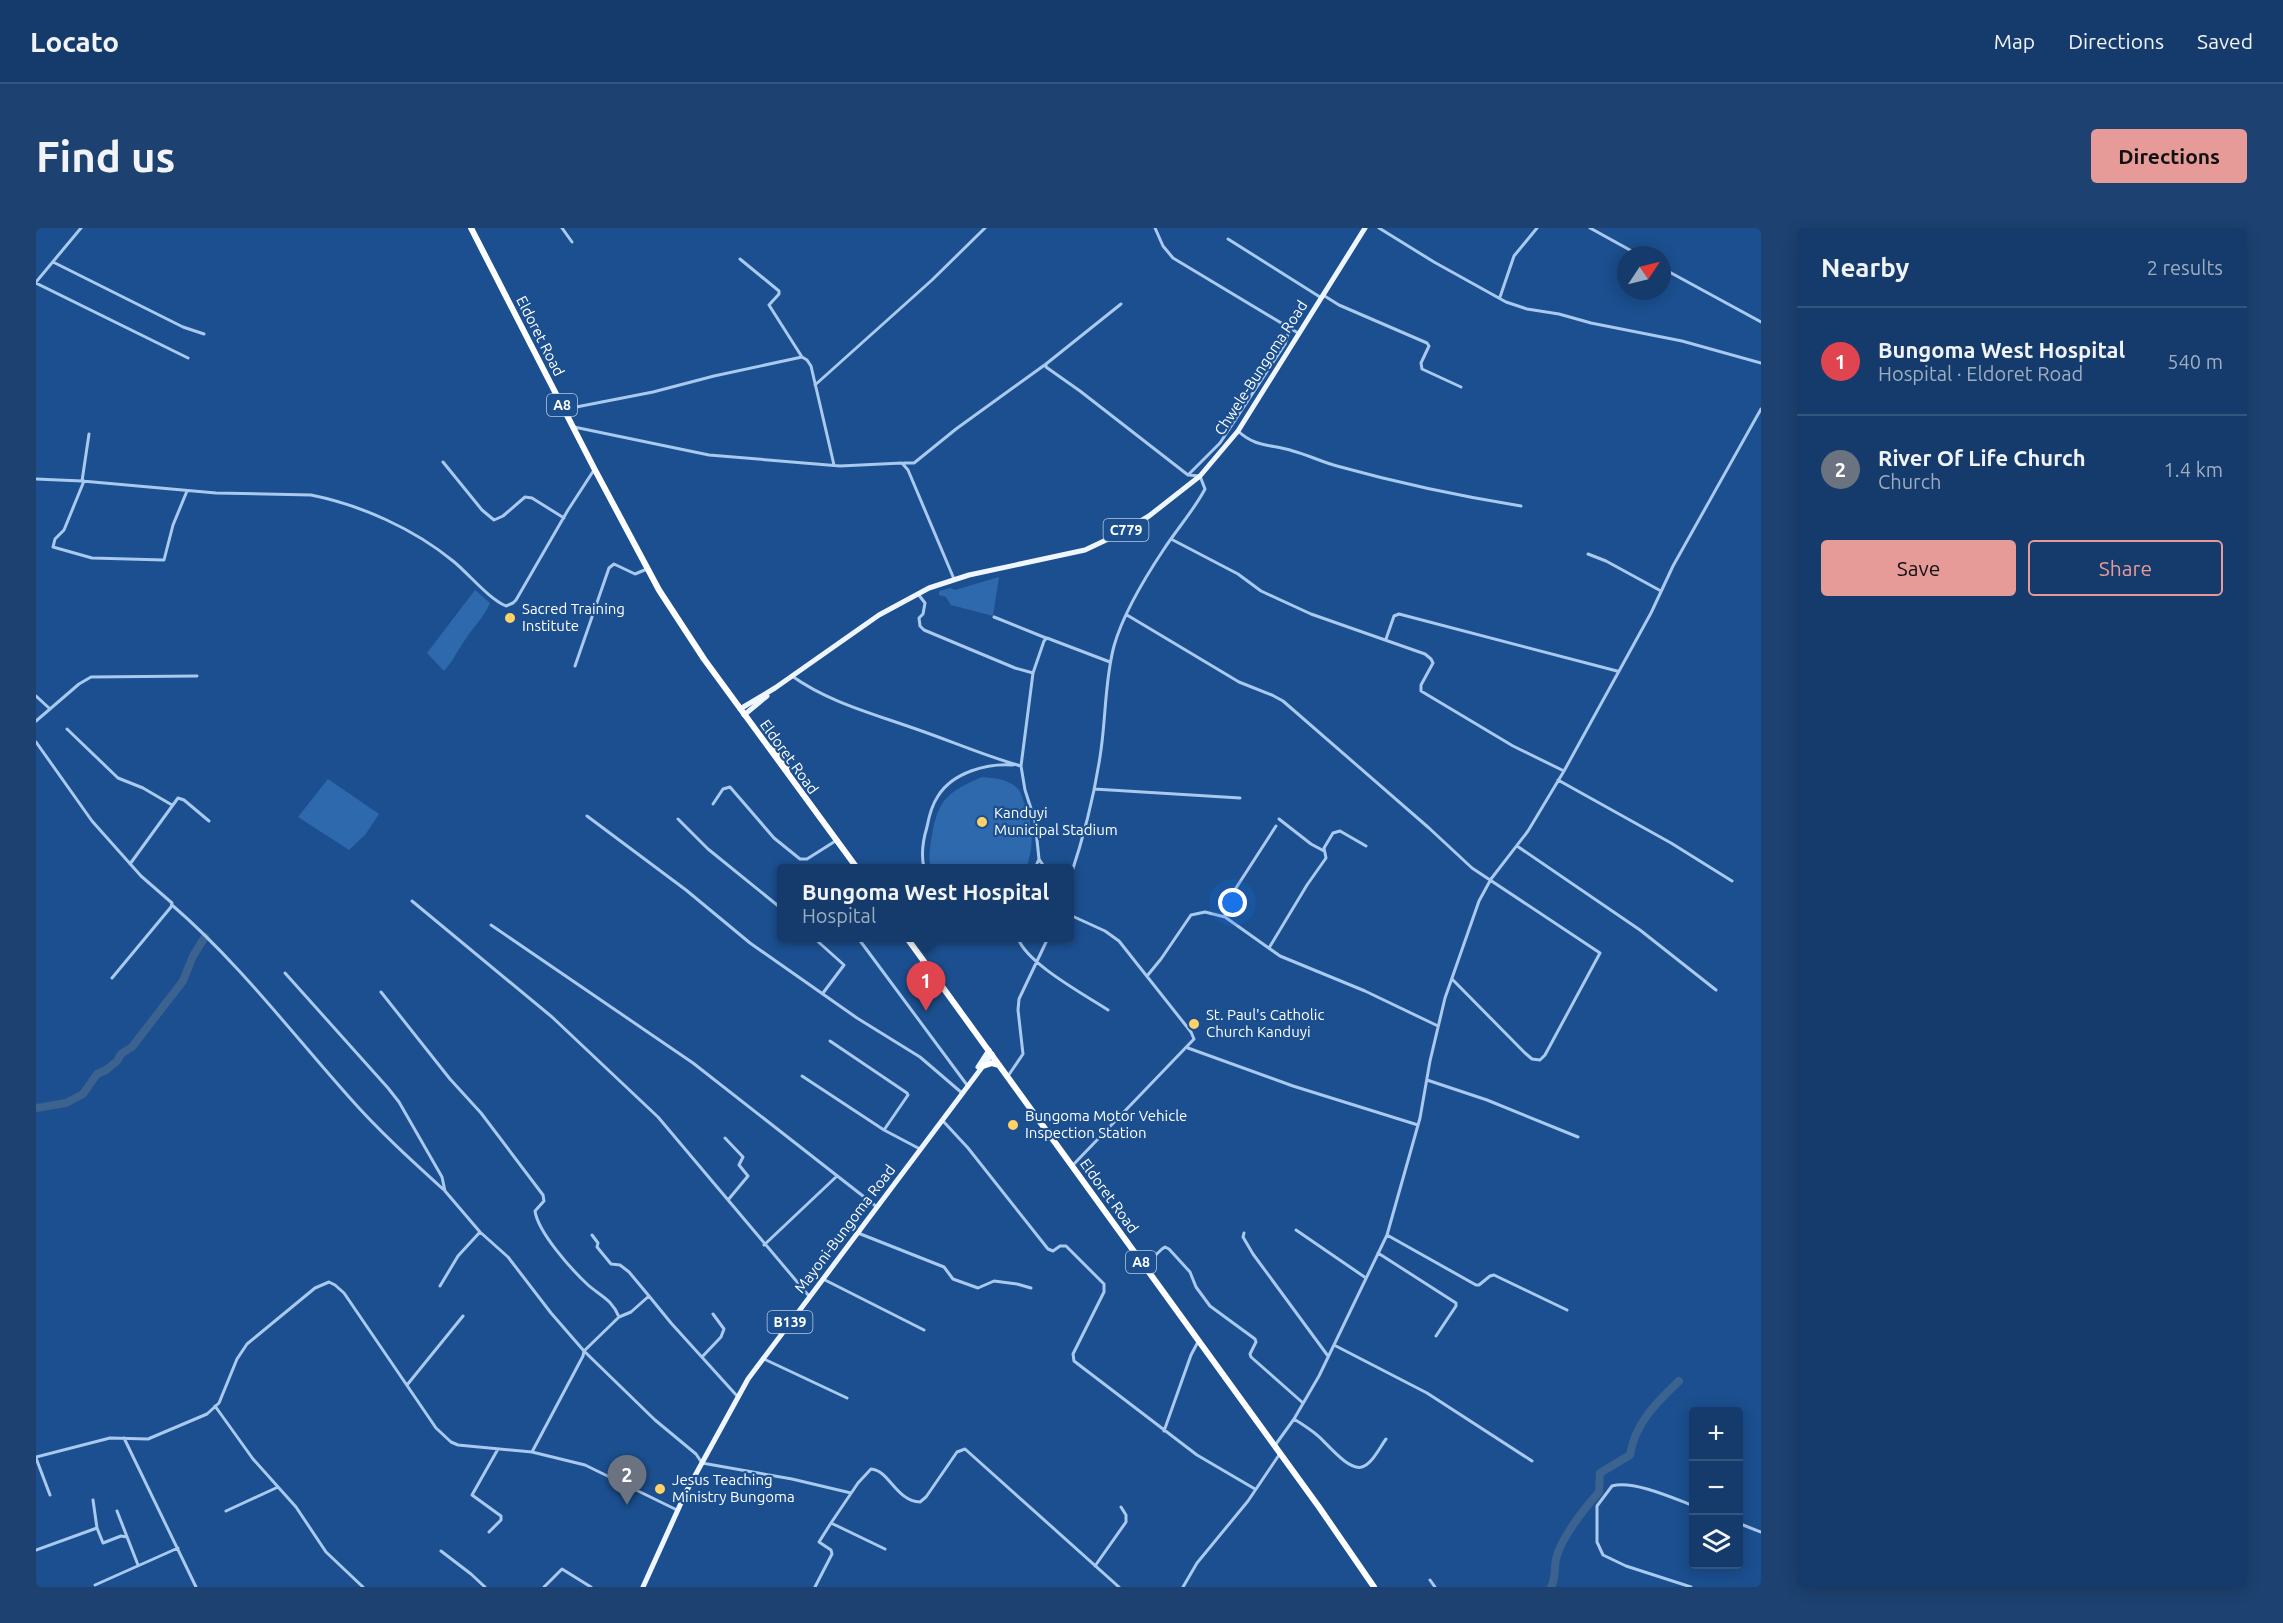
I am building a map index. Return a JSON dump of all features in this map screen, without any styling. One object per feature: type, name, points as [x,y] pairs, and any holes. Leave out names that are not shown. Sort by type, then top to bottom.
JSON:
[{"type":"highway","name":"Eldoret Road","points":[[471,228],[647,569],[684,629],[854,864]]},
{"type":"highway","name":"Eldoret Road","points":[[910,942],[1275,1446],[1374,1587]]},
{"type":"highway","points":[[984,1066],[1000,1065]]},
{"type":"main road","name":"Chwele-Bungoma Road","points":[[744,711],[851,634],[917,594],[954,579],[1099,545],[1149,516],[1200,476],[1238,431],[1365,228]]},
{"type":"main road","points":[[972,1079],[984,1066],[990,1052]]},
{"type":"main road","points":[[972,1079],[990,1052]]},
{"type":"main road","name":"Mayoni-Bungoma Road","points":[[643,1587],[677,1510],[738,1397],[809,1296],[972,1079]]},
{"type":"street","points":[[81,228],[36,281],[188,358]]},
{"type":"street","points":[[562,228],[572,242]]},
{"type":"street","points":[[815,385],[985,228]]},
{"type":"street","points":[[1155,228],[1163,246],[1173,258],[1298,333]]},
{"type":"street","points":[[1379,228],[1506,302],[1527,309],[1682,341],[1761,363]]},
{"type":"street","points":[[1500,297],[1514,256],[1537,228]]},
{"type":"street","points":[[1590,228],[1623,246]]},
{"type":"street","points":[[1228,239],[1322,297],[1427,343],[1429,346],[1421,363],[1422,369],[1461,387]]},
{"type":"street","points":[[740,258],[779,291],[769,305],[802,357],[809,362],[834,465]]},
{"type":"street","points":[[53,261],[183,327],[204,334]]},
{"type":"street","points":[[1671,273],[1761,322]]},
{"type":"street","points":[[573,426],[709,455],[834,465],[914,463],[956,429],[1046,364],[1121,304]]},
{"type":"street","points":[[1188,475],[1220,443],[1286,342],[1290,328]]},
{"type":"street","points":[[564,410],[802,357]]},
{"type":"street","points":[[1046,364],[1048,369],[1188,475],[1200,476],[1205,489],[1171,539],[1127,615],[1115,644],[1110,662],[1101,750],[1094,789],[1074,865]]},
{"type":"street","points":[[1267,369],[1274,373]]},
{"type":"street","points":[[1275,1446],[1294,1419],[1334,1345],[1387,1235],[1418,1125],[1438,1026],[1451,978],[1472,918],[1491,879],[1516,846],[1564,771],[1761,409]]},
{"type":"street","points":[[1238,431],[1247,440],[1255,443],[1293,451],[1337,466],[1447,494],[1521,506]]},
{"type":"street","points":[[89,434],[83,481],[64,530],[55,539],[53,547],[56,550],[100,559],[164,560],[170,533],[187,491]]},
{"type":"street","points":[[443,462],[494,520],[503,516],[525,497],[532,498],[564,518]]},
{"type":"street","points":[[902,463],[908,470],[954,579]]},
{"type":"street","points":[[36,479],[187,491],[311,495],[331,500],[384,519],[416,536],[442,552],[506,606],[516,600],[595,470]]},
{"type":"street","points":[[1171,539],[1280,600],[1311,614],[1386,639],[1431,658],[1432,663],[1421,685],[1421,691],[1521,751],[1564,771]]},
{"type":"street","points":[[1588,555],[1606,561],[1661,591]]},
{"type":"street","points":[[575,666],[609,568],[614,564],[635,573],[647,569]]},
{"type":"street","points":[[917,594],[925,603],[923,614],[919,618],[920,626],[924,630],[1015,668],[1034,673]]},
{"type":"street","points":[[1386,639],[1394,616],[1399,614],[1618,671]]},
{"type":"street","points":[[1127,615],[1239,682],[1283,701],[1429,828],[1456,855],[1600,952],[1544,1057],[1537,1061],[1525,1053],[1451,978]]},
{"type":"street","points":[[994,617],[1110,662]]},
{"type":"street","points":[[1037,864],[1039,859],[1035,821],[1025,790],[1021,766],[1034,673],[1044,640],[1047,638]]},
{"type":"street","points":[[36,721],[79,684],[95,676],[197,676]]},
{"type":"street","points":[[792,676],[810,689],[860,709],[995,759],[1021,766]]},
{"type":"street","points":[[36,696],[49,708]]},
{"type":"street","points":[[67,729],[118,778],[143,788],[172,805]]},
{"type":"street","points":[[36,742],[92,821],[146,882],[169,898],[172,905],[209,939],[258,990],[372,1122],[445,1191],[480,1232],[508,1257],[584,1351],[656,1420],[696,1454],[702,1463],[792,1479],[851,1493]]},
{"type":"street","points":[[923,864],[924,836],[930,812],[946,786],[961,776],[991,766],[1021,766]]},
{"type":"street","points":[[1558,780],[1671,843],[1732,881]]},
{"type":"street","points":[[713,804],[723,789],[730,787],[774,838],[800,859],[807,859],[837,840]]},
{"type":"street","points":[[1094,789],[1240,798]]},
{"type":"street","points":[[130,864],[178,798],[209,821]]},
{"type":"street","points":[[587,816],[686,890],[750,943],[857,1018],[920,1057],[962,1093]]},
{"type":"street","points":[[678,819],[708,849],[777,905]]},
{"type":"street","points":[[1279,819],[1311,844],[1324,851]]},
{"type":"street","points":[[1226,917],[1225,905],[1276,826]]},
{"type":"street","points":[[1269,948],[1326,858],[1324,851],[1333,833],[1337,830],[1366,846]]},
{"type":"street","points":[[1516,846],[1633,925],[1716,990]]},
{"type":"street","points":[[1039,859],[1043,864]]},
{"type":"street","points":[[412,901],[552,1017],[658,1117],[809,1296]]},
{"type":"street","points":[[112,978],[172,905]]},
{"type":"street","points":[[1147,976],[1191,915],[1205,912],[1226,917],[1287,959],[1365,991],[1438,1026]]},
{"type":"street","points":[[1072,1166],[1188,1048],[1194,1039],[1113,935],[1074,917]]},
{"type":"street","points":[[490,926],[693,1063],[877,1207]]},
{"type":"street","points":[[818,942],[844,965],[823,994]]},
{"type":"street","points":[[861,942],[967,1085]]},
{"type":"street","points":[[1020,942],[1037,962],[1108,1010]]},
{"type":"street","points":[[1008,1076],[1023,1054],[1019,999],[1046,942]]},
{"type":"street","points":[[285,973],[399,1102],[442,1177],[445,1191]]},
{"type":"street","points":[[381,992],[450,1079],[482,1113],[543,1195],[544,1201],[535,1211],[538,1224],[581,1278],[607,1298],[620,1317]]},
{"type":"street","points":[[830,1041],[906,1091],[908,1095],[884,1130]]},
{"type":"street","points":[[1188,1048],[1293,1086],[1418,1125]]},
{"type":"street","points":[[802,1076],[884,1130],[920,1149]]},
{"type":"street","points":[[1426,1080],[1487,1100],[1578,1137]]},
{"type":"street","points":[[942,1120],[968,1148],[1048,1249],[1053,1251],[1060,1246],[1066,1246],[1102,1280],[1104,1292],[1073,1354],[1073,1359],[1197,1455],[1255,1489]]},
{"type":"street","points":[[724,1138],[743,1157],[739,1165],[748,1176],[728,1200]]},
{"type":"street","points":[[764,1245],[837,1176]]},
{"type":"street","points":[[1296,1230],[1366,1278]]},
{"type":"street","points":[[440,1286],[458,1256],[480,1232]]},
{"type":"street","points":[[858,1233],[944,1267],[956,1281],[978,1288],[994,1281],[1031,1288]]},
{"type":"street","points":[[1244,1233],[1243,1237],[1253,1254],[1328,1356]]},
{"type":"street","points":[[592,1234],[598,1243],[597,1247],[611,1264],[620,1266],[628,1272],[738,1397]]},
{"type":"street","points":[[1387,1235],[1476,1285],[1494,1275],[1567,1310]]},
{"type":"street","points":[[1144,1266],[1165,1247],[1168,1249],[1190,1272],[1196,1287],[1210,1306],[1255,1339],[1251,1357],[1303,1403]]},
{"type":"street","points":[[1378,1253],[1456,1303],[1436,1336]]},
{"type":"street","points":[[823,1279],[924,1330]]},
{"type":"street","points":[[50,1494],[36,1458],[110,1438],[139,1440],[158,1436],[207,1414],[222,1397],[237,1359],[247,1344],[315,1288],[329,1282],[344,1293],[436,1428],[451,1442],[467,1447],[532,1452],[585,1465],[677,1510]]},
{"type":"street","points":[[532,1452],[584,1351],[620,1317],[631,1312],[649,1296]]},
{"type":"street","points":[[702,1357],[721,1337],[724,1329],[713,1314]]},
{"type":"street","points":[[407,1385],[463,1316]]},
{"type":"street","points":[[1164,1431],[1198,1340]]},
{"type":"street","points":[[1334,1345],[1426,1393],[1532,1461]]},
{"type":"street","points":[[764,1359],[847,1398]]},
{"type":"street","points":[[215,1406],[253,1459],[296,1507],[326,1552],[363,1587]]},
{"type":"street","points":[[1294,1419],[1320,1438],[1347,1464],[1355,1467],[1361,1468],[1368,1464],[1386,1439]]},
{"type":"street","points":[[124,1438],[196,1587]]},
{"type":"street","points":[[489,1532],[501,1520],[501,1516],[472,1495],[498,1449]]},
{"type":"street","points":[[815,1587],[832,1554],[831,1550],[819,1542],[851,1493],[869,1471],[875,1469],[904,1497],[916,1502],[922,1500],[957,1452],[965,1449],[1119,1587]]},
{"type":"street","points":[[1183,1587],[1197,1563],[1280,1454]]},
{"type":"street","points":[[1689,1505],[1620,1484],[1611,1486],[1597,1506],[1597,1542],[1603,1556],[1691,1587]]},
{"type":"street","points":[[226,1511],[278,1487]]},
{"type":"street","points":[[93,1500],[97,1528],[104,1543],[121,1536],[127,1537]]},
{"type":"street","points":[[1095,1566],[1126,1522],[1126,1515],[1121,1507]]},
{"type":"street","points":[[117,1511],[138,1565]]},
{"type":"street","points":[[831,1523],[885,1549]]},
{"type":"street","points":[[1743,1525],[1761,1532]]},
{"type":"street","points":[[36,1550],[97,1528]]},
{"type":"street","points":[[95,1585],[178,1548]]},
{"type":"street","points":[[441,1551],[485,1587]]},
{"type":"street","points":[[544,1587],[562,1569],[591,1587]]},
{"type":"street","points":[[1430,1581],[1435,1587]]},
{"type":"shaded area","points":[[999,577],[993,616],[951,605],[946,597],[939,595],[939,591],[950,588],[955,590]]},
{"type":"shaded area","points":[[475,590],[490,603],[444,671],[427,653]]},
{"type":"shaded area","name":"Kanduyi Municipal Stadium","points":[[982,777],[1005,781],[1018,789],[1029,817],[1032,834],[1027,864],[930,864],[931,839],[938,812],[947,797]]},
{"type":"shaded area","points":[[328,779],[379,814],[365,835],[349,850],[298,817]]},
{"type":"waterway","points":[[36,1108],[66,1103],[83,1094],[97,1074],[106,1070],[117,1061],[121,1054],[132,1047],[183,981],[193,956],[205,937]]},
{"type":"waterway","points":[[1551,1587],[1559,1551],[1574,1524],[1599,1492],[1600,1473],[1630,1455],[1642,1423],[1655,1405],[1679,1381]]},
{"type":"place","name":"Sacred Training Institute","points":[[510,618]]},
{"type":"place","name":"Kanduyi Municipal Stadium","points":[[982,822]]},
{"type":"place","name":"Bungoma West Hospital","points":[[926,1011]]},
{"type":"place","name":"St. Paul's Catholic Church Kanduyi","points":[[1194,1024]]},
{"type":"place","name":"Bungoma Motor Vehicle Inspection Station","points":[[1013,1125]]},
{"type":"place","name":"Jesus Teaching Ministry Bungoma","points":[[660,1489]]},
{"type":"place","name":"River Of Life Church","points":[[627,1505]]}]
